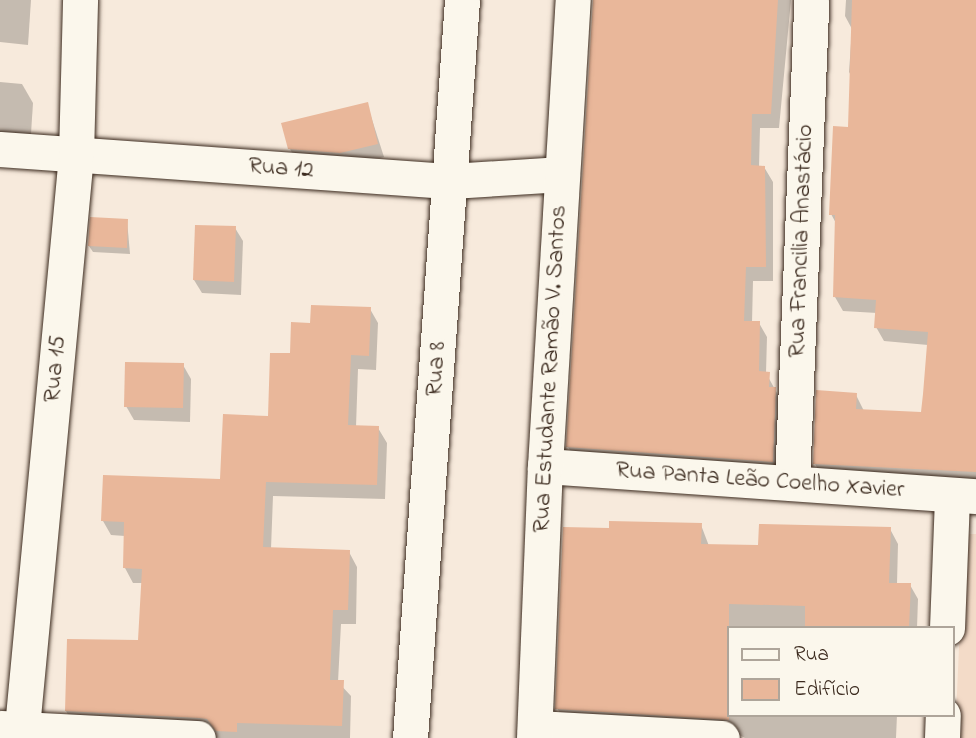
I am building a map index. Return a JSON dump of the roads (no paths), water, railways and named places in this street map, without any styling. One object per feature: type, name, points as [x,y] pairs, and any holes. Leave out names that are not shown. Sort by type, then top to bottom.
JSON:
[{"type":"street","name":"Rua 15","points":[[14,731],[76,155],[80,0]]},
{"type":"street","name":"Rua 8","points":[[410,738],[462,0]]},
{"type":"street","name":"Rua Estudante Ramão V. Santos","points":[[534,733],[545,466],[573,0]]},
{"type":"street","name":"Rua Francilia Anastácio","points":[[792,483],[811,0]]},
{"type":"street","name":"Rua 12","points":[[0,149],[451,181],[562,174]]},
{"type":"street","name":"Rua Panta Leão Coelho Xavier","points":[[545,466],[964,496]]},
{"type":"street","points":[[947,626],[964,496]]},
{"type":"street","points":[[942,738],[943,717]]},
{"type":"street","points":[[14,731],[198,738]]},
{"type":"street","points":[[534,733],[722,738]]}]
